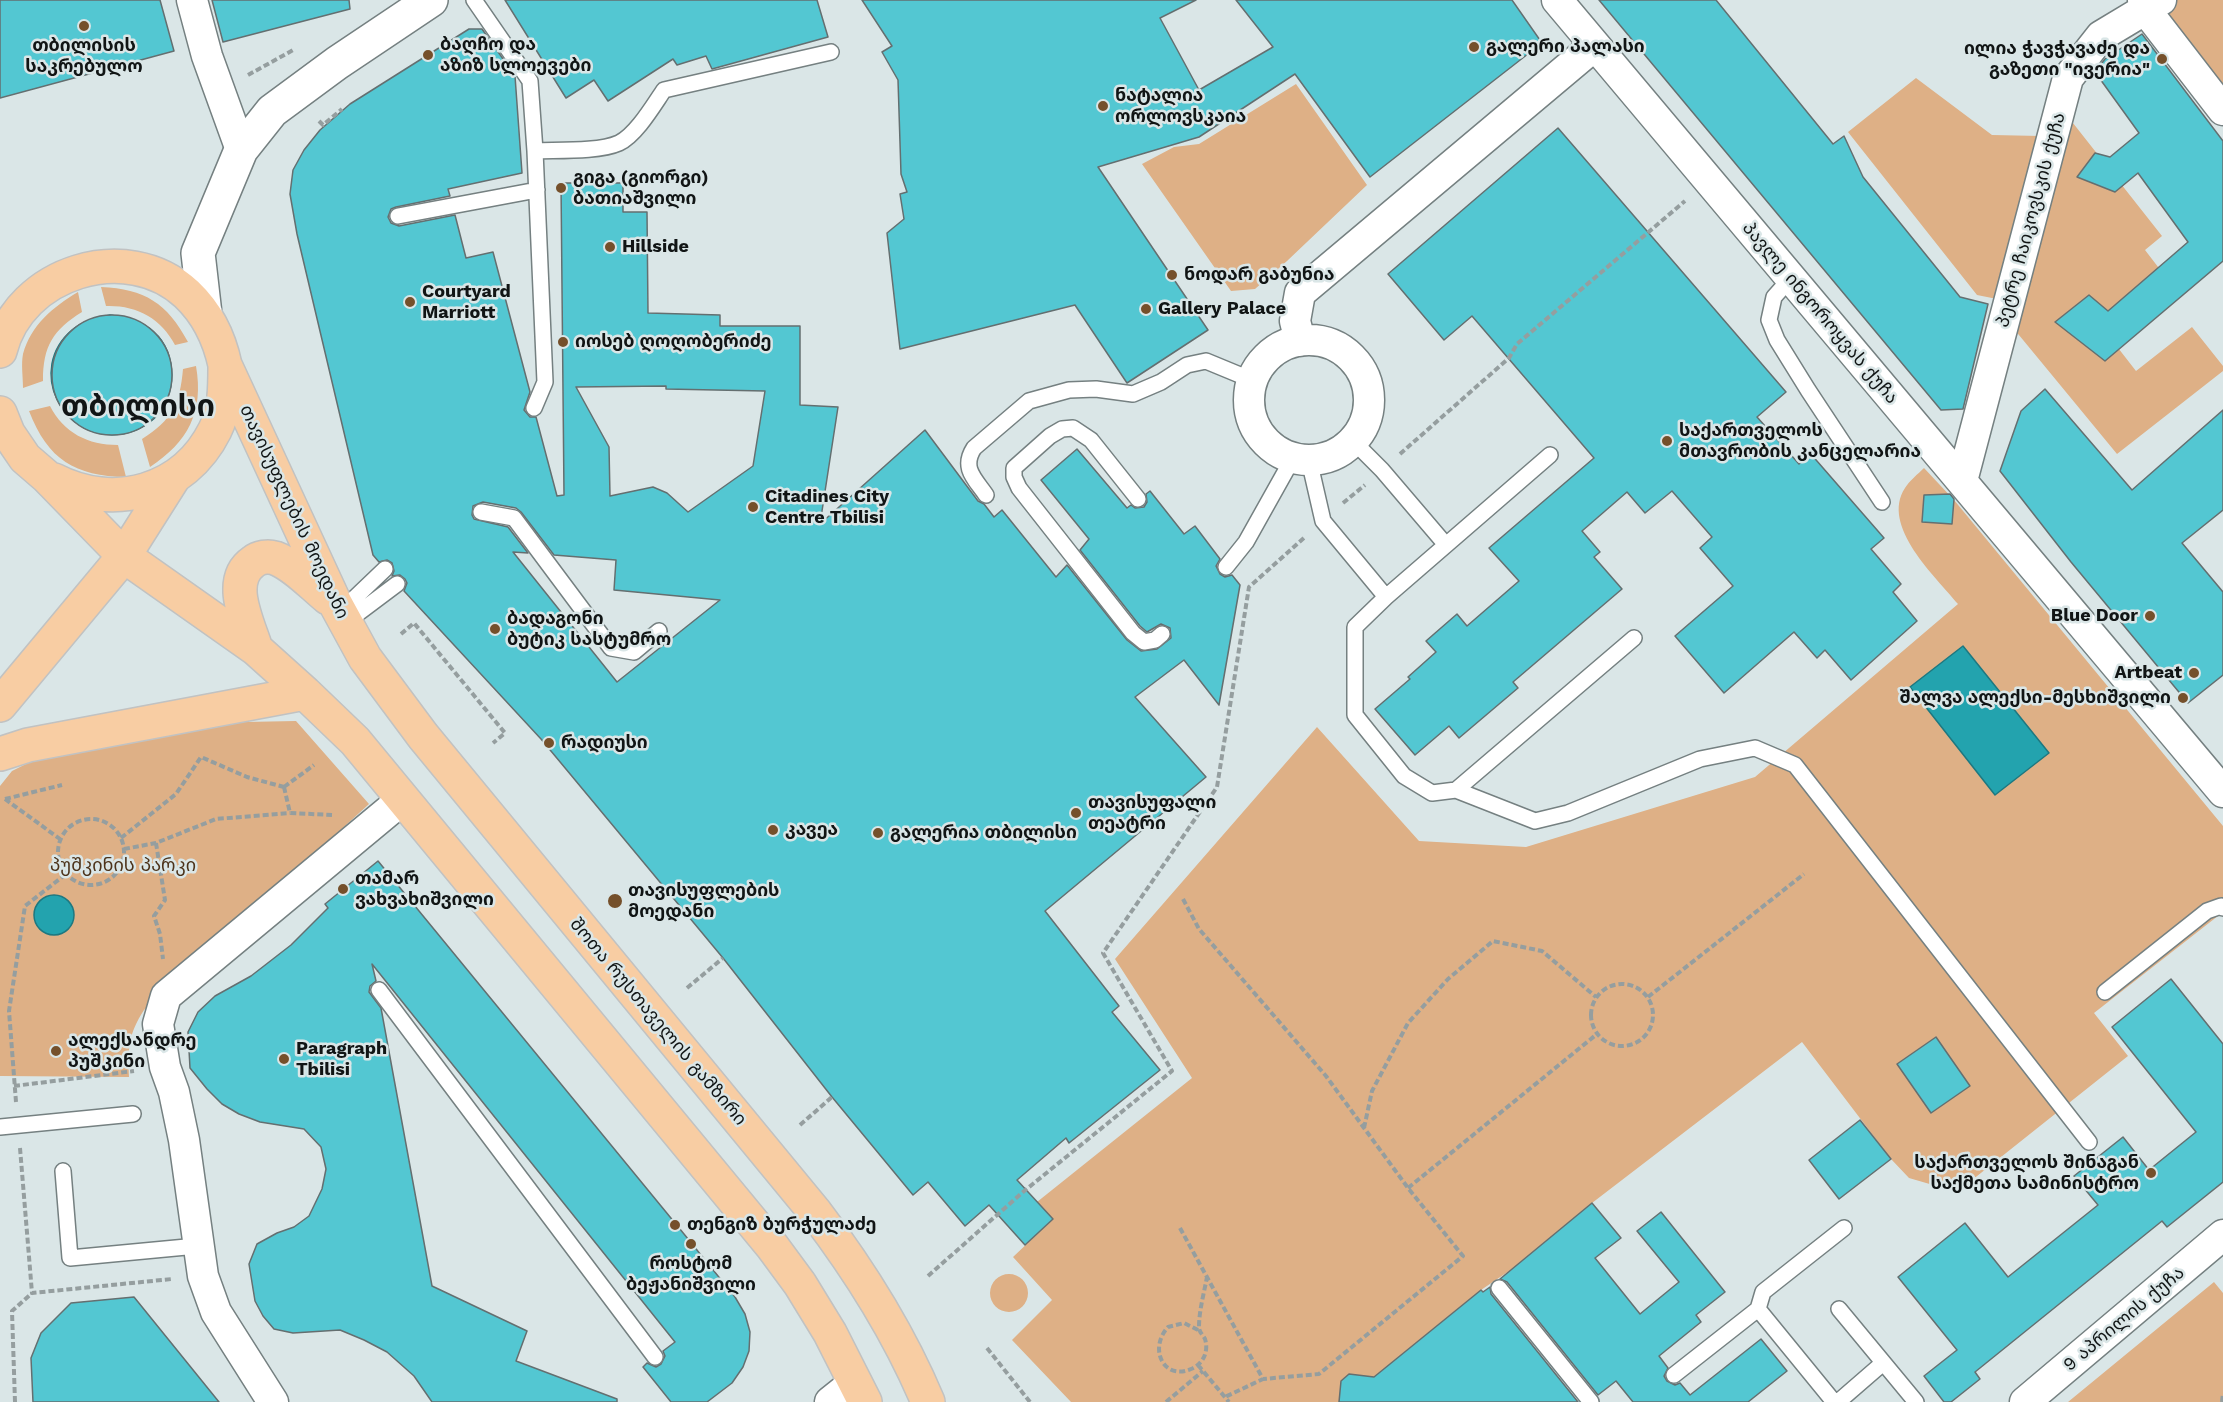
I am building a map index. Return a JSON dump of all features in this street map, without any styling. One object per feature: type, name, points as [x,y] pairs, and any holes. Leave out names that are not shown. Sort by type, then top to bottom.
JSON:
[{"type":"main road","points":[[205,314],[198,253],[241,150],[272,111],[337,63],[431,0]]},
{"type":"main road","name":"თავისუფლების მოედანი","points":[[0,351],[15,316],[34,295],[56,279],[82,269],[119,267],[137,269],[163,278],[186,293],[205,314],[214,330],[225,365],[340,613],[365,657]]},
{"type":"main road","name":"თავისუფლების მოედანი","points":[[0,705],[124,556],[174,477],[198,455],[216,429],[225,398],[225,365]]},
{"type":"main road","name":"თავისუფლების მოედანი","points":[[0,413],[8,433],[24,458],[47,477],[124,556],[256,649],[305,693]]},
{"type":"main road","name":"თავისუფლების მოედანი","points":[[47,477],[71,489],[88,493],[124,495],[150,489],[174,477]]},
{"type":"main road","points":[[256,649],[242,603],[240,588],[241,574],[258,558],[273,557],[285,563],[340,613]]},
{"type":"main road","name":"შოთა რუსთაველის გამზირი","points":[[365,657],[430,745],[840,1244],[873,1293],[902,1344],[928,1402]]},
{"type":"main road","points":[[0,754],[28,745],[305,693],[355,741],[772,1246],[800,1284],[830,1333],[860,1392]]},
{"type":"street","points":[[192,0],[207,56],[241,150]]},
{"type":"street","name":"პავლე ინგოროყვას ქუჩა","points":[[1557,0],[2223,792]]},
{"type":"street","points":[[2150,3],[2223,110]]},
{"type":"street","name":"პეტრე ჩაიკოვსკის ქუჩა","points":[[1962,481],[2068,78],[2101,36],[2150,3]]},
{"type":"street","points":[[1300,341],[1295,321],[1300,293],[1594,46]]},
{"type":"street","points":[[1300,341],[1317,341],[1333,345],[1358,365],[1366,380],[1369,396],[1368,412],[1362,428],[1353,441],[1340,452],[1325,459],[1301,459],[1278,452],[1265,442],[1255,428],[1250,412],[1248,396],[1252,380],[1260,366],[1271,354],[1285,345],[1300,341]]},
{"type":"street","points":[[273,1402],[216,1312],[203,1276],[184,1140],[174,1092],[165,1067],[158,1024],[166,996],[403,799]]},
{"type":"street","name":"9 აპრილის ქუჩა","points":[[2025,1402],[2223,1235]]},
{"type":"street","points":[[830,1402],[860,1392]]},
{"type":"lane","points":[[474,0],[530,81],[536,151],[545,382],[534,408]]},
{"type":"lane","points":[[536,151],[592,148],[620,143],[644,121],[664,90],[831,52]]},
{"type":"lane","points":[[399,216],[537,190]]},
{"type":"lane","points":[[1790,279],[1774,297],[1769,320],[1773,330],[1808,390],[1882,502]]},
{"type":"lane","points":[[986,495],[969,469],[968,458],[974,448],[1029,401],[1069,390],[1096,389],[1133,394],[1161,382],[1186,365],[1206,361],[1252,380]]},
{"type":"lane","points":[[1138,499],[1090,440],[1072,428],[1062,429],[1050,436],[1014,468],[1014,477],[1019,488],[1133,633],[1144,642],[1155,640],[1162,634]]},
{"type":"lane","points":[[1353,441],[1387,476],[1446,545]]},
{"type":"lane","points":[[1550,455],[1386,597],[1355,627],[1355,715],[1404,776],[1432,793],[1456,790],[1535,821],[1568,813],[1700,759],[1755,748],[1795,765],[2089,1142]]},
{"type":"lane","points":[[1226,567],[1246,542],[1301,459]]},
{"type":"lane","points":[[1301,459],[1323,520],[1386,597]]},
{"type":"lane","points":[[481,512],[514,518],[610,648],[634,652],[659,631]]},
{"type":"lane","points":[[340,613],[385,569]]},
{"type":"lane","points":[[340,613],[397,584]]},
{"type":"lane","points":[[1456,790],[1634,638]]},
{"type":"lane","points":[[2105,992],[2207,911],[2221,906],[2223,908]]},
{"type":"lane","points":[[379,990],[655,1357]]},
{"type":"lane","points":[[0,1127],[133,1114]]},
{"type":"lane","points":[[63,1171],[70,1257],[197,1246]]},
{"type":"lane","points":[[1674,1375],[1758,1309],[1763,1293],[1844,1228]]},
{"type":"lane","points":[[1499,1288],[1591,1402]]},
{"type":"lane","points":[[1758,1309],[1836,1402],[1883,1363]]},
{"type":"lane","points":[[1839,1309],[1916,1402]]},
{"type":"path","points":[[252,73],[295,49]]},
{"type":"path","points":[[319,121],[323,125],[342,109]]},
{"type":"path","points":[[1439,418],[1509,358],[1516,344],[1708,181]]},
{"type":"path","points":[[928,1276],[1023,1192],[1172,1071],[1103,952],[1217,787],[1249,587]]},
{"type":"path","points":[[400,634],[414,623],[505,733],[493,743]]},
{"type":"path","points":[[121,838],[176,794],[201,757],[247,777],[284,787]]},
{"type":"path","points":[[284,787],[314,765]]},
{"type":"path","points":[[60,839],[5,799],[62,785]]},
{"type":"path","points":[[284,787],[290,813]]},
{"type":"path","points":[[124,849],[156,843],[216,819],[290,813],[333,815]]},
{"type":"path","points":[[89,819],[108,823],[121,838],[124,849],[123,859],[119,870],[112,877],[93,885],[83,884],[73,881],[60,866],[57,856],[60,839],[64,831],[79,820],[89,819]]},
{"type":"path","points":[[156,843],[165,900],[154,916],[160,934],[166,996]]},
{"type":"path","points":[[1648,997],[1804,874]]},
{"type":"path","points":[[1183,898],[1199,929],[1326,1076],[1408,1188],[1463,1256],[1318,1374],[1263,1379],[1225,1397]]},
{"type":"path","points":[[1364,1128],[1372,1091],[1408,1023],[1448,979],[1493,941],[1542,951],[1596,997]]},
{"type":"path","points":[[687,988],[723,958]]},
{"type":"path","points":[[1621,983],[1631,984],[1648,997],[1653,1018],[1650,1028],[1635,1043],[1625,1046],[1614,1045],[1597,1034],[1591,1016],[1596,997],[1603,990],[1621,983]]},
{"type":"path","points":[[1408,1188],[1597,1034]]},
{"type":"path","points":[[14,1086],[165,1067]]},
{"type":"path","points":[[800,1125],[832,1097]]},
{"type":"path","points":[[1180,1228],[1263,1379]]},
{"type":"path","points":[[1198,1330],[1207,1276]]},
{"type":"path","points":[[15,1402],[12,1311],[32,1293]]},
{"type":"path","points":[[1184,1323],[1198,1330],[1204,1336],[1206,1344],[1203,1359],[1198,1365],[1184,1371],[1169,1368],[1159,1356],[1158,1349],[1158,1341],[1168,1327],[1184,1323]]},
{"type":"path","points":[[987,1348],[1030,1402]]},
{"type":"path","points":[[1198,1365],[1229,1402]]},
{"type":"path","points":[[1166,1402],[1203,1371]]},
{"type":"path","points":[[2222,1402],[2223,1393]]},
{"type":"green space","points":[[2175,0],[2223,0],[2223,92],[2169,18],[2167,8]]},
{"type":"green space","points":[[1916,78],[1992,135],[2041,136],[2002,300],[1977,295],[1848,132]]},
{"type":"green space","points":[[1296,84],[1367,185],[1255,289],[1231,291],[1142,164],[1174,147],[1199,144]]},
{"type":"green space","points":[[2069,118],[2162,236],[2145,250],[2165,276],[2101,326],[2136,371],[2192,327],[2223,366],[2223,371],[2117,454],[2014,329]]},
{"type":"green space","points":[[101,287],[130,291],[153,301],[172,317],[188,342],[175,345],[163,327],[146,315],[127,308],[106,306]]},
{"type":"green space","points":[[78,292],[82,312],[64,325],[52,340],[45,358],[43,381],[23,388],[23,354],[31,334],[44,318]]},
{"type":"green space","points":[[196,366],[198,398],[190,424],[174,447],[150,467],[142,439],[161,425],[173,410],[180,392],[183,369]]},
{"type":"green space","points":[[50,406],[62,423],[78,436],[97,443],[118,445],[126,477],[108,476],[78,469],[55,453],[45,442],[29,411]]},
{"type":"green space","points":[[1924,468],[1954,500],[2223,826],[2223,912],[2094,1013],[2128,1056],[1957,1192],[1909,1178],[1891,1159],[1802,1042],[1592,1203],[1369,1381],[1364,1376],[1349,1374],[1341,1381],[1342,1402],[1071,1402],[1012,1340],[1052,1300],[1013,1257],[1053,1219],[1037,1202],[1192,1078],[1115,959],[1317,727],[1419,841],[1526,847],[1755,777],[1958,604],[1914,550],[1905,534],[1900,518],[1899,503],[1905,488]]},
{"type":"green space","name":"პუშკინის პარკი","points":[[296,721],[369,804],[144,1010],[130,1042],[129,1077],[0,1076],[0,786],[12,771],[40,757],[133,742],[199,728],[244,722]]},
{"type":"green space","points":[[1009,1274],[1022,1280],[1028,1293],[1022,1306],[1009,1312],[996,1306],[990,1293],[996,1280]]},
{"type":"green space","points":[[2214,1282],[2223,1293],[2223,1402],[2068,1402]]},
{"type":"water","points":[[110,315],[136,321],[154,332],[162,341],[171,363],[171,386],[162,409],[144,426],[121,434],[100,433],[82,427],[67,415],[57,400],[52,382],[52,364],[58,346],[76,327],[90,320]],"holes":[[[108,355],[118,357],[131,367],[132,381],[121,394],[111,397],[97,389],[91,377],[92,371],[100,359]]]},
{"type":"water","points":[[1963,646],[2049,753],[1995,795],[1910,687]]},
{"type":"water","points":[[54,895],[68,901],[74,915],[68,929],[54,935],[40,929],[34,915],[40,901]]},
{"type":"building","name":"თბილისის საკრებულო","points":[[0,0],[160,0],[174,51],[0,98]]},
{"type":"building","points":[[212,0],[349,0],[350,9],[223,42]]},
{"type":"building","points":[[505,0],[817,0],[828,37],[712,69],[706,56],[677,65],[673,59],[608,101],[594,80],[566,98]]},
{"type":"building","points":[[862,0],[1196,0],[1160,18],[1199,90],[1273,47],[1236,0],[1512,0],[1542,43],[1370,177],[1295,74],[1199,137],[1098,167],[1208,330],[1127,383],[1075,305],[900,349],[887,233],[904,219],[900,194],[907,192],[901,174],[898,80],[882,52],[892,46]]},
{"type":"building","points":[[1599,0],[1716,0],[1833,144],[1844,136],[1863,177],[1960,297],[1988,304],[1963,409],[1941,410]]},
{"type":"building","points":[[469,29],[482,29],[515,76],[522,173],[448,189],[450,196],[396,207],[391,209],[388,217],[391,223],[399,226],[455,215],[466,258],[493,252],[530,392],[524,410],[530,417],[536,417],[557,496],[564,495],[561,183],[623,183],[623,212],[647,212],[648,313],[720,315],[720,326],[800,326],[800,405],[838,407],[820,524],[925,430],[978,501],[984,504],[994,517],[1002,510],[1056,577],[1067,565],[1127,640],[1141,651],[1157,649],[1171,638],[1170,628],[1161,624],[1147,632],[1140,626],[1080,550],[1089,539],[1041,480],[1077,449],[1127,508],[1131,505],[1135,508],[1144,507],[1147,502],[1146,494],[1150,491],[1184,534],[1195,526],[1220,559],[1216,566],[1220,574],[1225,577],[1232,575],[1240,585],[1219,705],[1184,660],[1135,697],[1206,777],[1045,911],[1119,1006],[1112,1012],[1160,1070],[1069,1143],[1066,1138],[1017,1180],[1053,1219],[1025,1245],[989,1205],[965,1226],[928,1182],[913,1195],[832,1097],[723,958],[541,739],[404,591],[407,583],[400,575],[392,576],[394,571],[392,563],[387,560],[379,562],[373,555],[297,234],[290,194],[293,170],[304,150],[320,130],[350,104]],"holes":[[[666,386],[666,389],[765,391],[753,466],[688,512],[667,493],[653,487],[610,496],[609,447],[576,387]],[[483,502],[516,508],[554,555],[616,560],[614,590],[720,600],[617,682],[513,552],[528,553],[508,527],[474,519],[473,506]]]},
{"type":"building","points":[[2142,34],[2223,141],[2223,261],[2105,361],[2055,322],[2089,295],[2108,311],[2188,242],[2138,173],[2115,192],[2077,177],[2095,153],[2110,157],[2139,133],[2095,72],[2105,59]]},
{"type":"building","name":"საქართველოს მთავრობის კანცელარია","points":[[1558,128],[1786,392],[1757,417],[1799,464],[1810,453],[1884,538],[1871,549],[1901,584],[1893,592],[1917,621],[1851,680],[1825,650],[1817,658],[1794,632],[1724,693],[1675,636],[1733,586],[1700,548],[1712,537],[1672,491],[1645,513],[1627,492],[1582,531],[1600,552],[1594,557],[1622,589],[1513,682],[1518,688],[1459,738],[1449,726],[1415,755],[1375,709],[1410,679],[1408,677],[1436,652],[1426,641],[1457,614],[1467,626],[1519,581],[1489,548],[1594,458],[1472,316],[1444,340],[1388,274]]},
{"type":"building","points":[[112,315],[135,320],[154,333],[167,352],[172,375],[167,398],[154,417],[135,430],[112,435],[89,430],[70,417],[57,398],[52,375],[57,352],[70,333],[89,320]]},
{"type":"building","points":[[2045,389],[2132,490],[2223,410],[2223,510],[2182,543],[2223,592],[2223,675],[2188,703],[2071,562],[2000,471],[2021,411]]},
{"type":"building","points":[[1950,494],[1954,499],[1952,524],[1922,522],[1924,495]]},
{"type":"building","points":[[378,861],[735,1297],[745,1314],[750,1332],[749,1351],[743,1367],[732,1383],[707,1402],[671,1402],[643,1367],[647,1363],[656,1367],[661,1364],[665,1356],[663,1351],[675,1342],[372,964],[376,981],[370,986],[369,992],[381,1008],[432,1286],[527,1331],[516,1361],[617,1399],[617,1402],[432,1402],[414,1376],[387,1352],[364,1340],[340,1330],[293,1333],[274,1329],[263,1316],[255,1301],[249,1264],[257,1244],[294,1227],[309,1216],[322,1189],[326,1169],[321,1147],[304,1129],[260,1122],[222,1104],[190,1068],[188,1032],[198,1012],[215,996],[251,976],[291,945],[328,908],[325,904]]},
{"type":"building","name":"საქართველოს შინაგან საქმეთა სამინისტრო","points":[[2171,979],[2223,1044],[2223,1182],[2167,1227],[2162,1221],[1975,1372],[1980,1379],[1951,1402],[1944,1402],[1924,1376],[1957,1350],[1898,1277],[1965,1223],[2008,1277],[2098,1205],[2074,1176],[2123,1137],[2149,1170],[2196,1132],[2112,1027]]},
{"type":"building","points":[[1936,1037],[1970,1086],[1931,1113],[1897,1064]]},
{"type":"building","points":[[1860,1120],[1891,1159],[1839,1199],[1809,1160]]},
{"type":"building","points":[[1592,1203],[1621,1238],[1595,1258],[1640,1314],[1679,1282],[1637,1231],[1661,1212],[1725,1292],[1696,1315],[1701,1322],[1659,1356],[1668,1368],[1664,1376],[1667,1381],[1675,1385],[1680,1383],[1690,1395],[1761,1339],[1787,1371],[1748,1402],[1633,1402],[1616,1381],[1598,1395],[1507,1282],[1500,1279]]},
{"type":"building","points":[[1490,1287],[1491,1294],[1578,1402],[1339,1402],[1341,1381],[1349,1374],[1374,1377],[1481,1290],[1483,1292]]},
{"type":"building","points":[[134,1297],[219,1402],[33,1402],[31,1358],[41,1333],[71,1303]]},
{"type":"place","name":"თბილისის საკრებულო","points":[[84,26]]},
{"type":"place","name":"გალერი პალასი","points":[[1474,47]]},
{"type":"place","name":"ბაღჩო და აზიზ სლოევები","points":[[428,55]]},
{"type":"place","name":"ილია ჭავჭავაძე და გაზეთი \"ივერია\"","points":[[2162,59]]},
{"type":"place","name":"ნატალია ორლოვსკაია","points":[[1103,106]]},
{"type":"place","name":"გიგა (გიორგი) ბათიაშვილი","points":[[561,188]]},
{"type":"place","name":"Hillside","points":[[610,247]]},
{"type":"place","name":"ნოდარ გაბუნია","points":[[1172,275]]},
{"type":"place","name":"Courtyard Marriott","points":[[410,302]]},
{"type":"place","name":"Gallery Palace","points":[[1146,309]]},
{"type":"place","name":"იოსებ ღოღობერიძე","points":[[563,342]]},
{"type":"place","name":"საქართველოს მთავრობის კანცელარია","points":[[1667,441]]},
{"type":"place","name":"Citadines City Centre Tbilisi","points":[[753,507]]},
{"type":"place","name":"Blue Door","points":[[2150,616]]},
{"type":"place","name":"ბადაგონი ბუტიკ სასტუმრო","points":[[495,629]]},
{"type":"place","name":"Artbeat","points":[[2194,673]]},
{"type":"place","name":"შალვა ალექსი-მესხიშვილი","points":[[2183,698]]},
{"type":"place","name":"რადიუსი","points":[[549,743]]},
{"type":"place","name":"თავისუფალი თეატრი","points":[[1076,813]]},
{"type":"place","name":"კავეა","points":[[773,830]]},
{"type":"place","name":"გალერია თბილისი","points":[[878,833]]},
{"type":"place","name":"თამარ ვახვახიშვილი","points":[[343,889]]},
{"type":"place","name":"თავისუფლების მოედანი","points":[[615,901]]},
{"type":"place","name":"ალექსანდრე პუშკინი","points":[[56,1051]]},
{"type":"place","name":"Paragraph Tbilisi","points":[[284,1059]]},
{"type":"place","name":"საქართველოს შინაგან საქმეთა სამინისტრო","points":[[2151,1173]]},
{"type":"place","name":"თენგიზ ბურჭულაძე","points":[[675,1225]]},
{"type":"place","name":"როსტომ ბეჟანიშვილი","points":[[691,1244]]},
{"type":"district","name":"თბილისი","points":[[138,407]]}]
